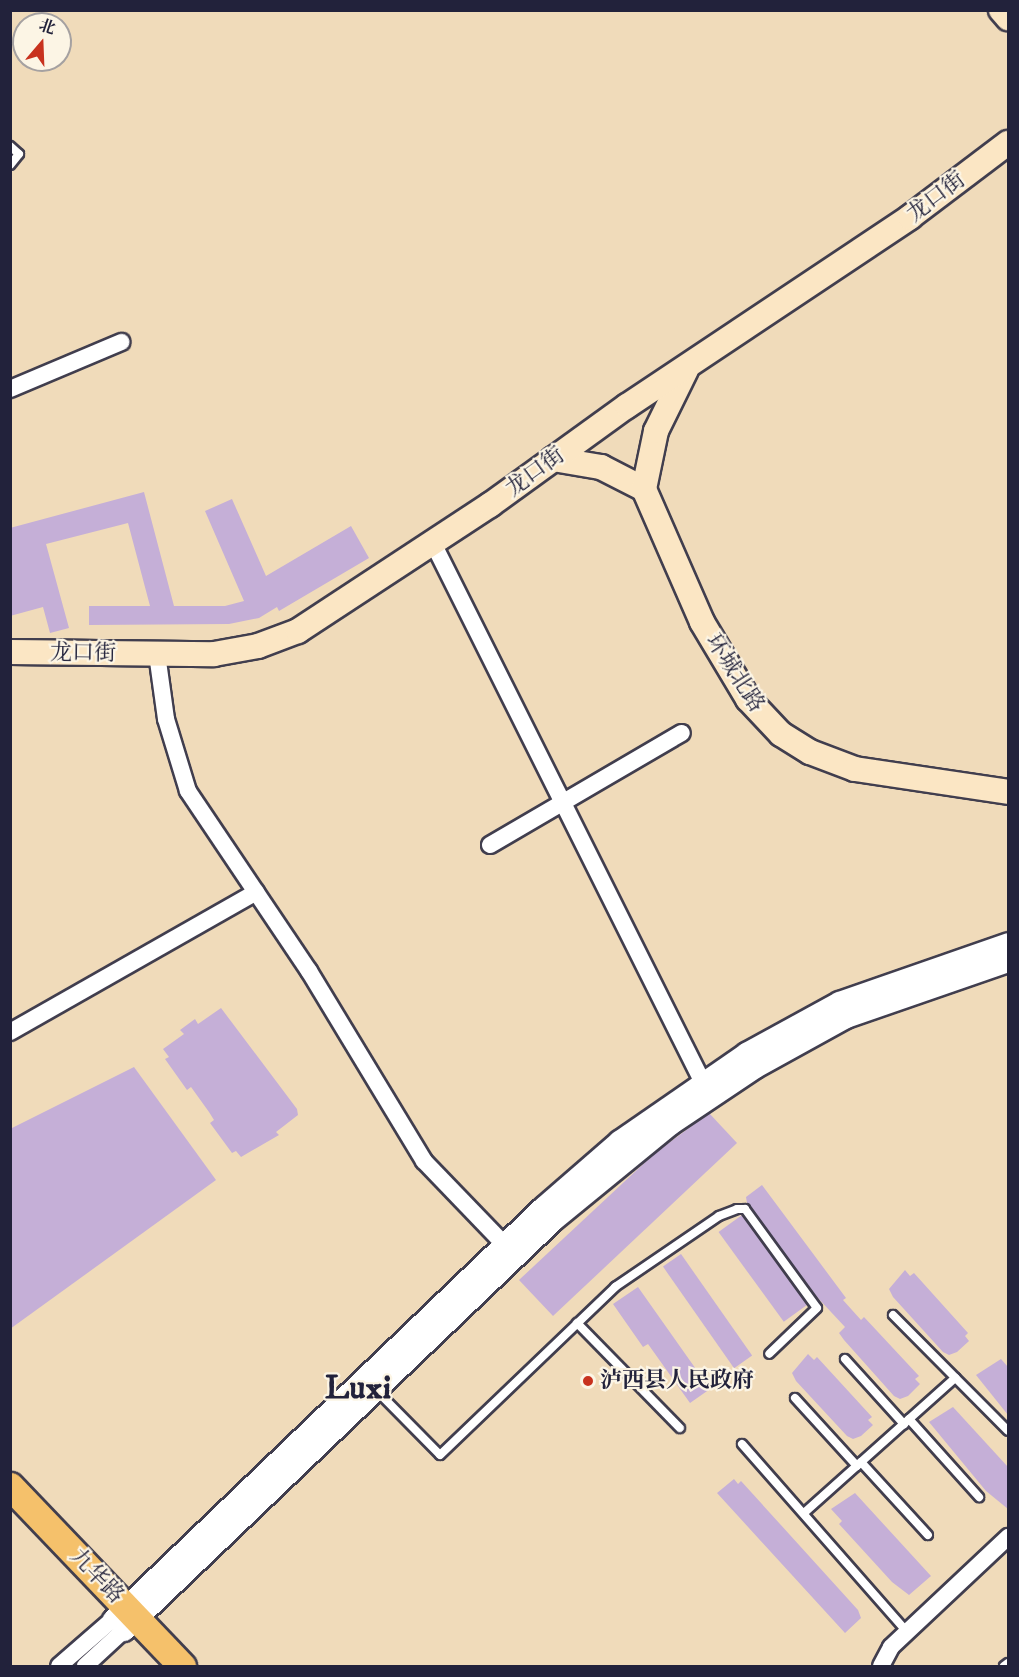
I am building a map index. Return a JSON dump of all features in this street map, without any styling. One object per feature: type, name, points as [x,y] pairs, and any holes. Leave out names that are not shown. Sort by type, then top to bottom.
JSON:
[{"type":"highway","name":"九华路","points":[[10,1486],[125,1618],[158,1666]]},
{"type":"highway","name":"九华路","points":[[10,1511],[125,1618],[182,1666]]},
{"type":"main road","points":[[1001,10],[1008,18]]},
{"type":"main road","name":"龙口街","points":[[10,652],[214,654],[278,639],[316,620],[433,543],[910,217],[1008,143]]},
{"type":"main road","points":[[553,459],[601,467],[644,489],[662,414],[689,366]]},
{"type":"main road","name":"环城北路","points":[[644,489],[702,622],[747,699],[781,734],[810,752],[855,769],[1008,792]]},
{"type":"street","points":[[10,390],[121,342]]},
{"type":"street","points":[[433,543],[702,1081]]},
{"type":"street","points":[[157,654],[166,719],[188,791],[309,971],[424,1161],[504,1244]]},
{"type":"street","points":[[490,845],[682,733]]},
{"type":"street","points":[[10,1032],[256,892]]},
{"type":"street","points":[[86,1666],[125,1618],[504,1244],[580,1174],[702,1081],[838,1002],[1008,943]]},
{"type":"street","points":[[59,1666],[125,1618],[376,1390],[591,1186],[711,1095],[846,1017],[1008,960]]},
{"type":"street","points":[[881,1666],[891,1647],[1008,1537]]},
{"type":"lane","points":[[10,146],[19,154],[10,165]]},
{"type":"lane","points":[[376,1390],[440,1455],[615,1287],[724,1213],[744,1209],[817,1308],[769,1354]]},
{"type":"lane","points":[[893,1315],[1008,1431]]},
{"type":"lane","points":[[577,1323],[680,1428]]},
{"type":"lane","points":[[845,1359],[979,1497]]},
{"type":"lane","points":[[804,1514],[955,1377]]},
{"type":"lane","points":[[795,1398],[928,1535]]},
{"type":"lane","points":[[742,1444],[907,1632]]},
{"type":"lane","points":[[1004,1666],[1008,1662]]},
{"type":"building","points":[[144,492],[174,606],[225,606],[244,601],[205,511],[232,499],[266,576],[351,526],[369,558],[279,611],[277,607],[259,618],[229,624],[89,625],[89,606],[150,606],[128,523],[46,544],[69,628],[50,633],[43,607],[10,616],[10,528]]},
{"type":"building","points":[[221,1008],[297,1109],[298,1115],[276,1132],[279,1135],[241,1157],[236,1151],[232,1153],[210,1123],[214,1120],[209,1112],[191,1087],[187,1090],[165,1059],[169,1057],[163,1049],[184,1034],[180,1030],[195,1019],[198,1024]]},
{"type":"building","points":[[134,1067],[216,1180],[10,1329],[10,1129]]},
{"type":"building","points":[[709,1113],[737,1143],[553,1316],[519,1280],[654,1154]]},
{"type":"building","points":[[762,1185],[846,1298],[843,1300],[861,1320],[864,1317],[919,1376],[915,1379],[920,1384],[908,1396],[900,1399],[894,1396],[844,1340],[839,1333],[845,1327],[817,1297],[747,1203],[746,1197]]},
{"type":"building","points":[[742,1215],[807,1305],[784,1322],[719,1232]]},
{"type":"building","points":[[681,1254],[752,1356],[734,1368],[663,1267]]},
{"type":"building","points":[[905,1270],[910,1276],[914,1273],[968,1333],[965,1336],[969,1341],[957,1352],[949,1355],[943,1352],[893,1297],[889,1289]]},
{"type":"building","points":[[638,1287],[710,1389],[690,1403],[648,1344],[643,1347],[613,1304]]},
{"type":"building","points":[[808,1354],[814,1360],[817,1357],[872,1417],[868,1420],[873,1425],[861,1436],[853,1439],[847,1436],[796,1381],[792,1373]]},
{"type":"building","points":[[1001,1359],[1008,1367],[1008,1415],[976,1375]]},
{"type":"building","points":[[953,1407],[1008,1467],[1008,1509],[986,1491],[929,1422]]},
{"type":"building","points":[[734,1479],[738,1484],[741,1481],[858,1610],[861,1618],[845,1633],[717,1493]]},
{"type":"building","points":[[855,1493],[931,1576],[909,1595],[892,1582],[839,1524],[842,1521],[831,1509]]},
{"type":"place","name":"泸西县人民政府","points":[[588,1381]]},
{"type":"district","name":"Luxi","points":[[358,1389]]}]
